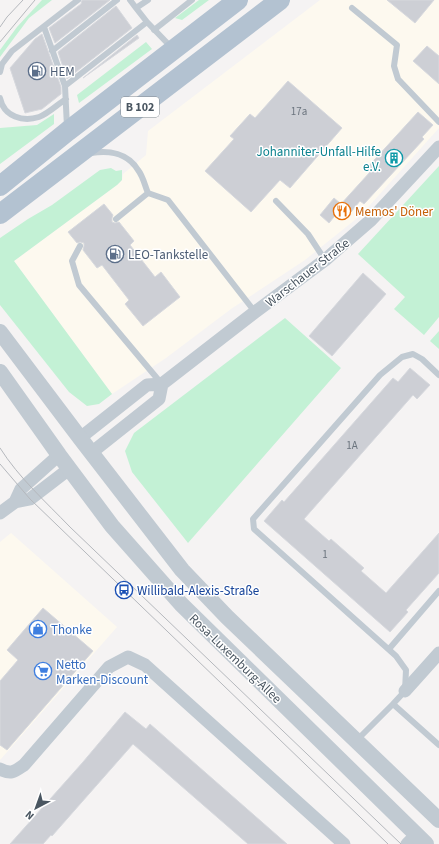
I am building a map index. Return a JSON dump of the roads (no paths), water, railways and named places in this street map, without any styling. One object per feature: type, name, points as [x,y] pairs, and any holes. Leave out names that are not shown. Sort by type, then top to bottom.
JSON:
[{"type":"main road","name":"B 102","points":[[0,186],[68,131],[238,0]]},
{"type":"main road","name":"B 102","points":[[0,214],[280,0]]},
{"type":"street","name":"Warschauer Straße","points":[[80,438],[147,385],[162,384],[325,260],[371,220],[439,147]]},
{"type":"street","name":"Rosa-Luxemburg-Allee","points":[[0,332],[91,453],[187,575],[227,617],[437,817],[416,841],[181,604],[112,526],[69,469],[0,372]]},
{"type":"street","points":[[0,513],[16,502],[30,499],[159,399],[162,384]]},
{"type":"street","points":[[16,502],[21,489],[80,438]]},
{"type":"street","points":[[405,691],[439,653]]},
{"type":"street","points":[[0,769],[5,772],[13,772],[24,765],[109,667],[128,657],[146,665],[344,844]]},
{"type":"lane","points":[[0,72],[2,64],[12,51],[78,0]]},
{"type":"lane","points":[[52,51],[116,0]]},
{"type":"lane","points":[[130,0],[154,30],[173,49]]},
{"type":"lane","points":[[136,8],[148,0]]},
{"type":"lane","points":[[154,30],[192,0]]},
{"type":"lane","points":[[352,8],[397,45],[394,66],[398,79],[439,122]]},
{"type":"lane","points":[[65,86],[147,22]]},
{"type":"lane","points":[[44,27],[65,86],[68,131]]},
{"type":"lane","points":[[0,98],[6,111],[21,120],[40,117],[66,99]]},
{"type":"lane","points":[[76,156],[101,151],[120,154],[128,159],[138,169],[148,193],[168,200],[255,312]]},
{"type":"lane","points":[[116,219],[148,193]]},
{"type":"lane","points":[[276,201],[308,234],[325,260]]},
{"type":"lane","points":[[80,246],[72,261],[78,285],[162,384]]},
{"type":"lane","points":[[357,740],[405,691],[406,670],[389,649],[254,529],[253,519],[380,376],[402,357],[413,354],[422,359],[439,375]]},
{"type":"lane","points":[[389,649],[439,591]]},
{"type":"lane","points":[[393,704],[439,745]]},
{"type":"tram line","points":[[0,27],[23,0]]},
{"type":"tram line","points":[[0,42],[35,0]]},
{"type":"tram line","points":[[0,448],[24,480],[70,527],[401,844]]},
{"type":"tram line","points":[[0,464],[30,499],[388,844]]},
{"type":"place","name":"HEM","points":[[37,71]]},
{"type":"place","name":"Johanniter-Unfall-Hilfe e.V.","points":[[394,158]]},
{"type":"place","name":"Memos' Döner","points":[[342,211]]},
{"type":"place","name":"LEO-Tankstelle","points":[[115,254]]},
{"type":"place","name":"Willibald-Alexis-Straße","points":[[124,590]]},
{"type":"place","name":"Thonke","points":[[38,629]]},
{"type":"place","name":"Netto Marken-Discount","points":[[43,671]]}]
